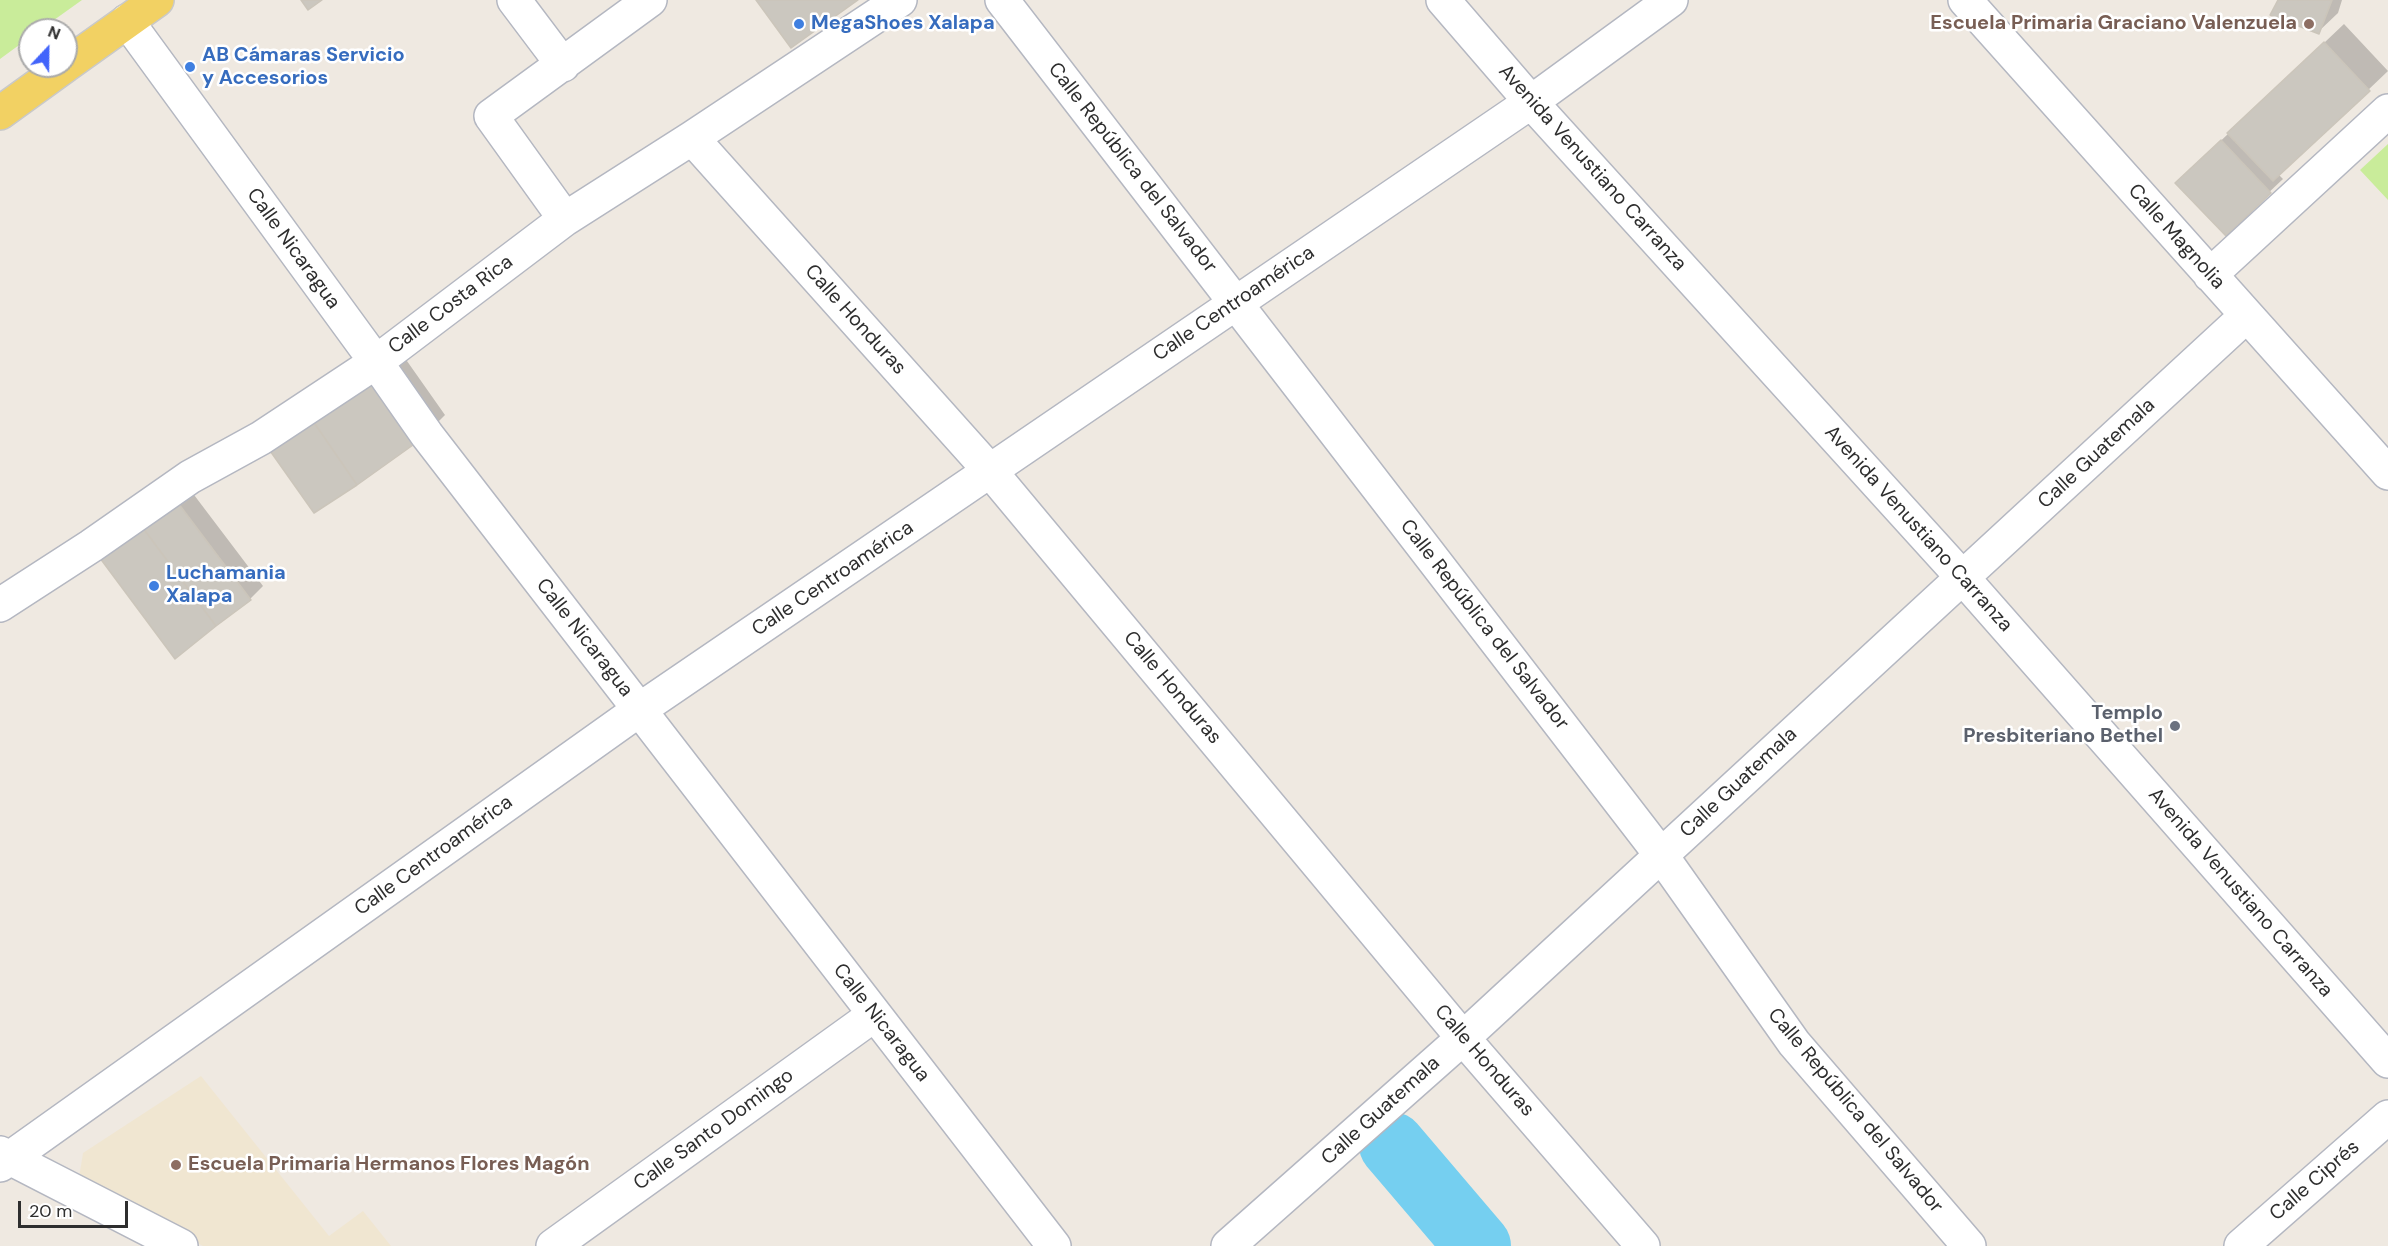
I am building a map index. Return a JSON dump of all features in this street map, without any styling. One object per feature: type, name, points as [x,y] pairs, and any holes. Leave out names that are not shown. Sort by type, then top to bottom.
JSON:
[{"type":"main road","points":[[78,57],[157,0]]},
{"type":"main road","points":[[0,113],[49,78]]},
{"type":"street","points":[[514,0],[563,65]]},
{"type":"street","points":[[565,219],[491,116],[650,0]]},
{"type":"street","name":"Calle Costa Rica","points":[[0,605],[91,546],[190,477],[261,438],[376,362],[565,219],[900,0]]},
{"type":"street","name":"Calle República del Salvador","points":[[1002,0],[1661,855],[1794,1043],[1969,1246]]},
{"type":"street","name":"Avenida Venustiano Carranza","points":[[1443,0],[1531,102],[1963,578],[2388,1061]]},
{"type":"street","name":"Calle Centroamérica","points":[[4,1159],[639,710],[1531,102],[1671,0]]},
{"type":"street","name":"Calle Magnolia","points":[[1965,0],[2388,473]]},
{"type":"street","name":"Calle Nicaragua","points":[[127,21],[427,435],[1054,1246]]},
{"type":"street","points":[[2210,275],[2388,111]]},
{"type":"street","name":"Calle Honduras","points":[[692,138],[991,472],[1463,1038],[1643,1246]]},
{"type":"street","name":"Calle Guatemala","points":[[1228,1246],[1463,1038],[2246,316]]},
{"type":"street","name":"Calle Santo Domingo","points":[[553,1246],[874,1015]]},
{"type":"street","name":"Calle Ciprés","points":[[2241,1246],[2388,1117]]},
{"type":"street","points":[[4,1159],[181,1246]]},
{"type":"shaded area","name":"Escuela Primaria Hermanos Flores Magón","points":[[201,1076],[329,1236],[363,1211],[391,1246],[203,1246],[79,1178],[83,1153]]},
{"type":"green space","points":[[0,0],[82,0],[57,18],[18,18],[18,46],[0,59]]},
{"type":"green space","points":[[2388,144],[2388,200],[2360,170]]},
{"type":"building","points":[[301,0],[322,0],[308,10]]},
{"type":"building","name":"MegaShoes Xalapa","points":[[756,0],[858,0],[791,48]]},
{"type":"building","name":"Escuela Primaria Graciano Valenzuela","points":[[2278,0],[2332,0],[2319,34],[2270,15]]},
{"type":"building","points":[[2324,42],[2370,91],[2273,181],[2227,133]]},
{"type":"building","points":[[2221,140],[2271,193],[2226,236],[2175,183]]},
{"type":"building","points":[[376,362],[427,435],[357,485],[304,408]]},
{"type":"building","points":[[304,408],[357,485],[314,513],[261,438]]},
{"type":"building","points":[[169,491],[251,600],[216,626],[134,516]]},
{"type":"building","name":"Luchamania Xalapa","points":[[134,516],[216,626],[175,659],[91,546]]},
{"type":"waterway","points":[[1392,1145],[1478,1246]]},
{"type":"place","name":"MegaShoes Xalapa","points":[[799,24]]},
{"type":"place","name":"Escuela Primaria Graciano Valenzuela","points":[[2309,24]]},
{"type":"place","name":"AB Cámaras Servicio y Accesorios","points":[[190,67]]},
{"type":"place","name":"Luchamania Xalapa","points":[[154,586]]},
{"type":"place","name":"Templo Presbiteriano Bethel","points":[[2175,726]]},
{"type":"place","name":"Escuela Primaria Hermanos Flores Magón","points":[[176,1165]]}]
